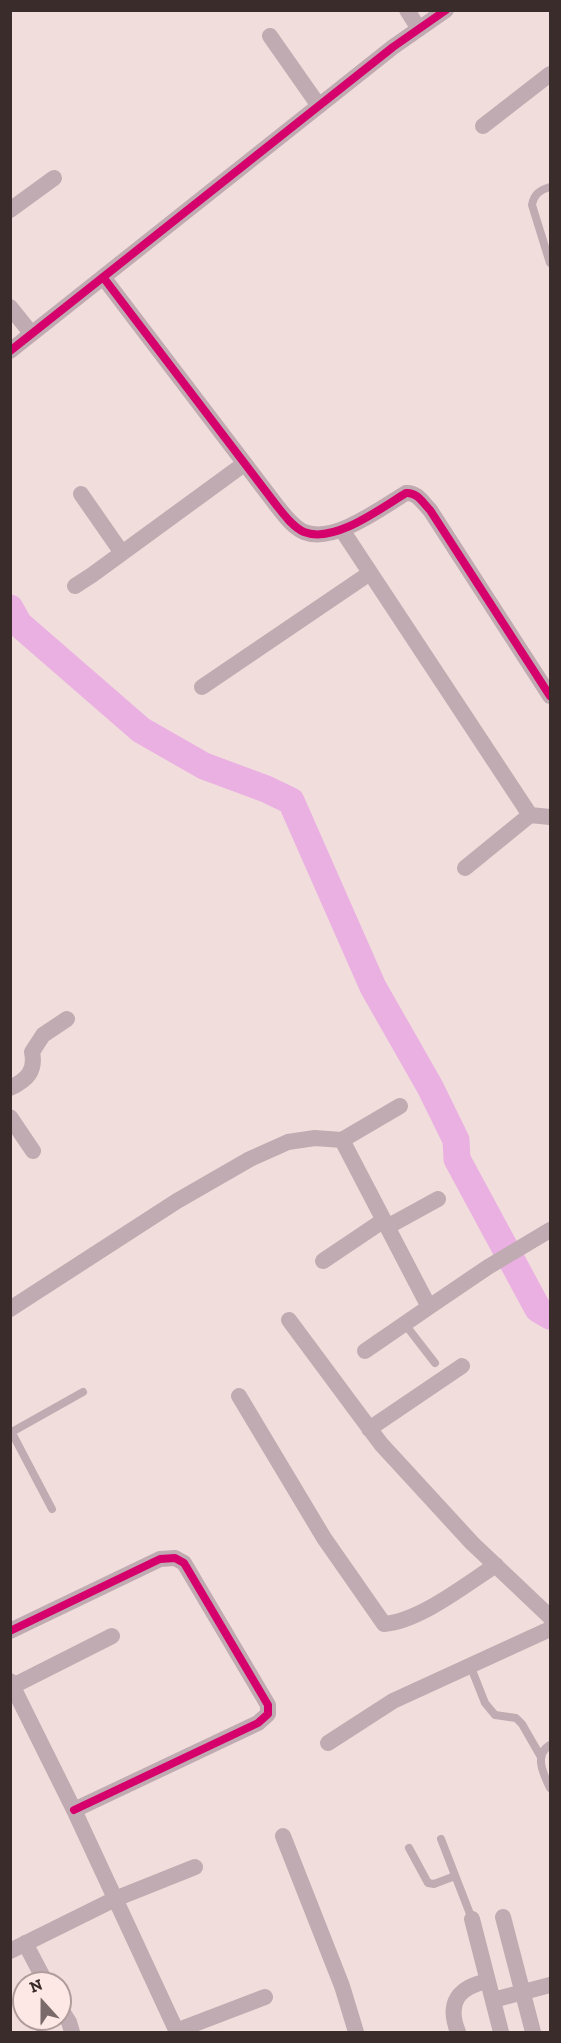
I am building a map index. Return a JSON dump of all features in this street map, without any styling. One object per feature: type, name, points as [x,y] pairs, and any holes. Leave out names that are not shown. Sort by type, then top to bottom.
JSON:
[{"type":"street","points":[[407,10],[419,29]]},
{"type":"street","points":[[10,351],[319,106],[446,10]]},
{"type":"street","points":[[270,36],[319,106]]},
{"type":"street","points":[[483,126],[550,74]]},
{"type":"street","points":[[10,210],[54,178]]},
{"type":"street","points":[[103,277],[244,464],[277,506],[303,532],[317,534],[342,530],[406,493],[416,495],[430,510],[550,696]]},
{"type":"street","points":[[10,307],[31,333]]},
{"type":"street","points":[[75,586],[244,464]]},
{"type":"street","points":[[81,494],[122,553]]},
{"type":"street","points":[[342,530],[530,815]]},
{"type":"street","points":[[202,687],[370,573]]},
{"type":"street","points":[[465,868],[530,815],[550,817]]},
{"type":"street","points":[[10,1088],[22,1082],[31,1071],[34,1064],[32,1052],[43,1035],[67,1019]]},
{"type":"street","points":[[10,1309],[177,1201],[250,1159],[288,1142],[315,1138],[342,1140],[400,1106]]},
{"type":"street","points":[[10,1117],[33,1151]]},
{"type":"street","points":[[342,1140],[429,1307]]},
{"type":"street","points":[[323,1261],[386,1223],[438,1200]]},
{"type":"street","points":[[365,1351],[488,1267],[550,1230]]},
{"type":"street","points":[[289,1320],[369,1429],[396,1461],[496,1565],[550,1617]]},
{"type":"street","points":[[369,1429],[462,1366]]},
{"type":"street","points":[[239,1396],[324,1538],[384,1624],[397,1623],[417,1614],[496,1565]]},
{"type":"street","points":[[10,1631],[160,1559],[175,1558],[184,1563],[199,1585],[268,1705],[267,1714],[258,1723],[74,1810]]},
{"type":"street","points":[[328,1743],[393,1701],[550,1629]]},
{"type":"street","points":[[112,1636],[12,1683],[74,1810],[176,2032],[265,1997]]},
{"type":"street","points":[[283,1836],[342,1986],[356,2032]]},
{"type":"street","points":[[10,1951],[115,1899],[195,1867]]},
{"type":"street","points":[[502,1917],[533,2032]]},
{"type":"street","points":[[472,1918],[501,2032]]},
{"type":"street","points":[[26,1943],[40,1971]]},
{"type":"street","points":[[458,2032],[454,2006],[458,1995],[471,1985],[488,1981]]},
{"type":"street","points":[[493,2000],[550,1985]]},
{"type":"lane","points":[[550,187],[534,196],[532,205],[550,264]]},
{"type":"lane","points":[[404,1323],[435,1363]]},
{"type":"lane","points":[[52,1509],[11,1433],[83,1392]]},
{"type":"lane","points":[[470,1665],[485,1703],[495,1715],[516,1718],[522,1724],[541,1757],[542,1772],[550,1788]]},
{"type":"lane","points":[[541,1757],[550,1745]]},
{"type":"lane","points":[[441,1839],[472,1918]]},
{"type":"lane","points":[[409,1848],[428,1883],[434,1884],[455,1876]]},
{"type":"waterway","points":[[10,608],[19,624],[141,730],[204,766],[266,789],[291,801],[373,987],[430,1087],[456,1140],[457,1159],[538,1309],[550,1316]]},
{"type":"cycle path","points":[[10,351],[393,47],[446,10]]},
{"type":"cycle path","points":[[103,277],[280,509],[300,530],[316,534],[329,533],[357,523],[406,493],[413,494],[420,499],[430,510],[550,696]]},
{"type":"cycle path","points":[[10,1631],[160,1559],[175,1558],[184,1563],[268,1705],[268,1714],[258,1723],[74,1810]]}]
